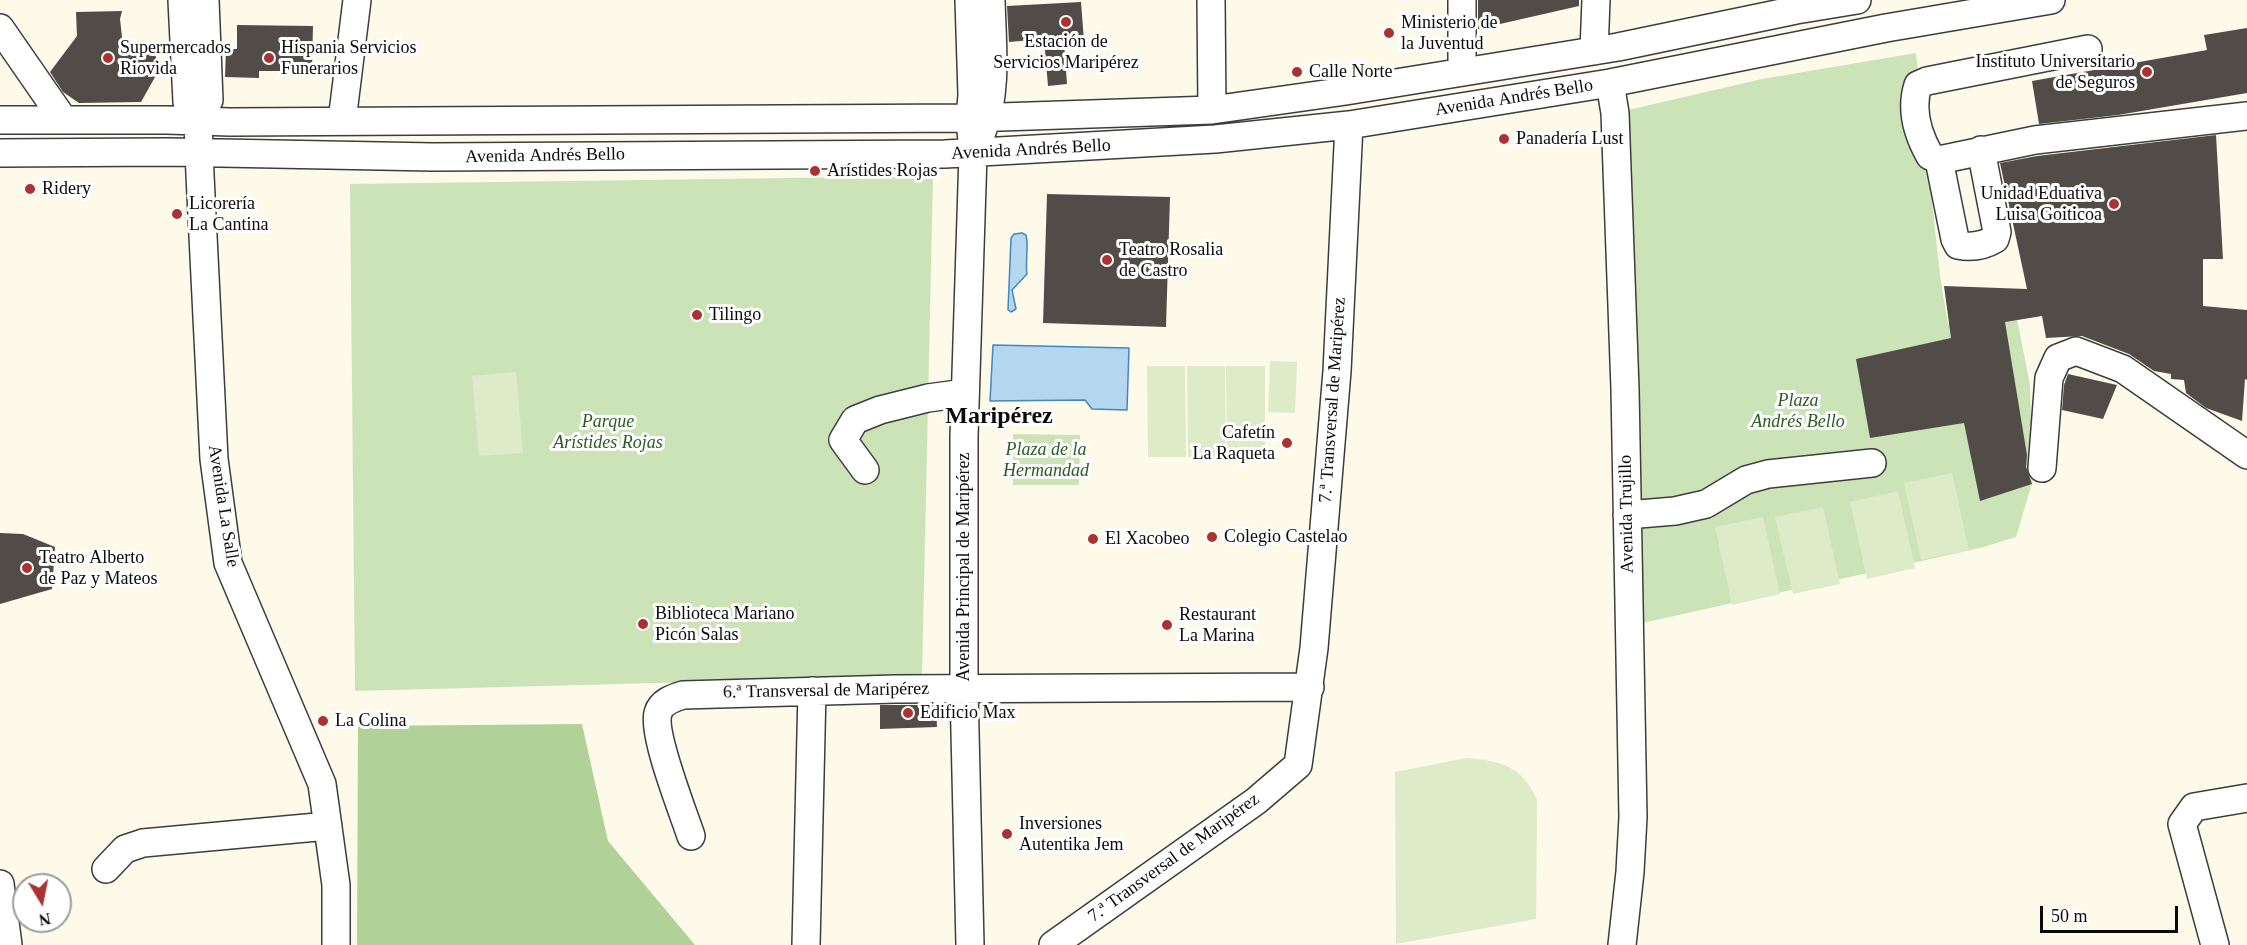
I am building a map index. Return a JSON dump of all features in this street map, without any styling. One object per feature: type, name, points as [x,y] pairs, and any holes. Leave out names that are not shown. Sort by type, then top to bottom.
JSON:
[{"type":"street","name":"Avenida La Salle","points":[[182,0],[187,102],[198,120],[214,459],[228,563],[322,784],[336,885],[336,945]]},
{"type":"street","name":"Avenida La Salle","points":[[198,120],[209,100],[205,0]]},
{"type":"street","points":[[342,121],[357,0]]},
{"type":"street","name":"Avenida Principal de Maripérez","points":[[969,0],[972,95],[979,118]]},
{"type":"street","name":"Avenida Principal de Maripérez","points":[[970,945],[964,689],[965,393],[973,154],[979,118],[992,85],[991,0]]},
{"type":"street","points":[[1211,0],[1212,110]]},
{"type":"street","points":[[1462,0],[1462,72]]},
{"type":"street","points":[[1594,51],[1596,0]]},
{"type":"street","name":"Avenida Andrés Bello","points":[[0,120],[979,118],[1212,110],[1594,51],[1857,0]]},
{"type":"street","name":"Avenida Andrés Bello","points":[[0,153],[199,152],[433,157],[973,154],[1215,140],[1349,125],[1610,82],[1886,28],[2051,0]]},
{"type":"street","points":[[0,28],[63,119]]},
{"type":"street","points":[[2088,49],[1927,81],[1918,86],[1914,98],[1919,134],[1930,156],[1939,160],[2035,140],[2247,116]]},
{"type":"street","name":"Avenida Trujillo","points":[[1610,82],[1615,112],[1625,389],[1633,817],[1622,945]]},
{"type":"street","name":"7.ª Transversal de Maripérez","points":[[1053,945],[1256,801],[1298,765],[1310,687],[1337,371],[1349,125]]},
{"type":"street","points":[[1939,160],[1954,239],[1958,245],[1973,247],[1995,238],[1996,232],[1981,150]]},
{"type":"street","points":[[2042,468],[2049,378],[2058,358],[2076,351],[2123,369],[2247,455]]},
{"type":"street","points":[[865,470],[843,440],[855,420],[880,410],[928,398],[965,393]]},
{"type":"street","points":[[1627,514],[1675,511],[1706,504],[1746,480],[1768,474],[1872,463]]},
{"type":"street","name":"6.ª Transversal de Maripérez","points":[[691,836],[657,725],[658,712],[668,700],[683,695],[964,689],[1310,687]]},
{"type":"street","points":[[806,945],[812,691]]},
{"type":"street","points":[[2215,945],[2182,824],[2194,807],[2247,798]]},
{"type":"street","points":[[106,869],[125,849],[143,843],[328,826]]},
{"type":"street","points":[[0,884],[8,945]]},
{"type":"green space","name":"Plaza Andrés Bello","points":[[1916,53],[1940,276],[1948,324],[2016,314],[2030,385],[2033,480],[2016,537],[1980,548],[1629,626],[1615,113],[1762,79]]},
{"type":"green space","name":"Parque Arístides Rojas","points":[[933,176],[922,676],[355,691],[350,184]]},
{"type":"green space","points":[[1270,361],[1297,362],[1295,413],[1268,412]]},
{"type":"green space","points":[[1147,366],[1185,366],[1186,457],[1148,457]]},
{"type":"green space","points":[[1187,366],[1225,366],[1226,457],[1188,457]]},
{"type":"green space","points":[[1226,366],[1265,366],[1265,456],[1227,457]]},
{"type":"green space","points":[[516,372],[523,453],[479,456],[472,376]]},
{"type":"green space","name":"Plaza de la Hermandad","points":[[1013,434],[1080,435],[1079,485],[1013,485]]},
{"type":"green space","points":[[1952,473],[1969,550],[1921,560],[1904,483]]},
{"type":"green space","points":[[1898,491],[1915,568],[1867,579],[1850,502]]},
{"type":"green space","points":[[1823,507],[1840,584],[1793,594],[1775,517]]},
{"type":"green space","points":[[1763,517],[1780,594],[1732,605],[1715,527]]},
{"type":"green space","points":[[582,724],[608,841],[695,945],[357,945],[358,726]]},
{"type":"green space","points":[[1467,758],[1490,761],[1509,767],[1524,779],[1537,799],[1536,919],[1396,944],[1395,772]]},
{"type":"water","points":[[1022,233],[1027,239],[1027,274],[1012,290],[1016,309],[1011,312],[1008,310],[1011,238],[1014,234]]},
{"type":"water","points":[[993,345],[1129,348],[1127,410],[1092,409],[1085,400],[990,401]]},
{"type":"building","points":[[1478,0],[1579,0],[1579,6],[1478,29]]},
{"type":"building","points":[[1081,2],[1084,41],[1064,42],[1067,84],[1048,86],[1044,39],[1009,42],[1007,6]]},
{"type":"building","name":"Supermercados Riovida","points":[[122,11],[120,19],[123,46],[153,45],[159,70],[141,102],[79,103],[63,92],[50,72],[77,36],[76,12]]},
{"type":"building","name":"Hispania Servicios Funerarios","points":[[237,25],[313,26],[312,68],[298,67],[298,71],[259,71],[259,78],[225,77],[226,49],[237,49]]},
{"type":"building","points":[[2247,28],[2247,93],[2118,115],[2039,124],[2032,81],[2207,50],[2204,35]]},
{"type":"building","points":[[2216,135],[2223,259],[2203,259],[2203,306],[2247,310],[2247,380],[2245,379],[2242,421],[2206,408],[2186,393],[2184,380],[2171,379],[2171,374],[2154,371],[2129,354],[2082,336],[2046,338],[2042,316],[2005,322],[2027,455],[2026,467],[2032,484],[1980,501],[1964,423],[1870,438],[1856,359],[1951,338],[1944,286],[2027,289],[2000,163],[2037,156]]},
{"type":"building","name":"Teatro Rosalia de Castro","points":[[1047,194],[1170,197],[1166,327],[1043,323]]},
{"type":"building","points":[[2068,374],[2117,385],[2103,419],[2062,410],[2064,385]]},
{"type":"building","name":"Teatro Alberto de Paz y Mateos","points":[[0,533],[23,534],[55,547],[52,589],[0,604]]},
{"type":"building","name":"Edificio Max","points":[[880,705],[936,705],[937,727],[880,729]]},
{"type":"place","name":"Estación de Servicios Maripérez","points":[[1066,22]]},
{"type":"place","name":"Ministerio de la Juventud","points":[[1389,33]]},
{"type":"place","name":"Supermercados Riovida","points":[[108,58]]},
{"type":"place","name":"Hispania Servicios Funerarios","points":[[269,58]]},
{"type":"place","name":"Calle Norte","points":[[1297,72]]},
{"type":"place","name":"Instituto Universitario de Seguros","points":[[2147,72]]},
{"type":"place","name":"Panadería Lust","points":[[1504,139]]},
{"type":"place","name":"Arístides Rojas","points":[[815,171]]},
{"type":"place","name":"Ridery","points":[[30,189]]},
{"type":"place","name":"Unidad Eduativa Luisa Goiticoa","points":[[2114,204]]},
{"type":"place","name":"Licorería La Cantina","points":[[177,214]]},
{"type":"place","name":"Teatro Rosalia de Castro","points":[[1107,260]]},
{"type":"place","name":"Tilingo","points":[[697,315]]},
{"type":"place","name":"Cafetín La Raqueta","points":[[1287,443]]},
{"type":"place","name":"Colegio Castelao","points":[[1212,537]]},
{"type":"place","name":"El Xacobeo","points":[[1093,539]]},
{"type":"place","name":"Teatro Alberto de Paz y Mateos","points":[[27,568]]},
{"type":"place","name":"Biblioteca Mariano Picón Salas","points":[[643,624]]},
{"type":"place","name":"Restaurant La Marina","points":[[1167,625]]},
{"type":"place","name":"Edificio Max","points":[[908,713]]},
{"type":"place","name":"La Colina","points":[[323,721]]},
{"type":"place","name":"Inversiones Autentika Jem","points":[[1007,834]]},
{"type":"district","name":"Maripérez","points":[[999,417]]}]
